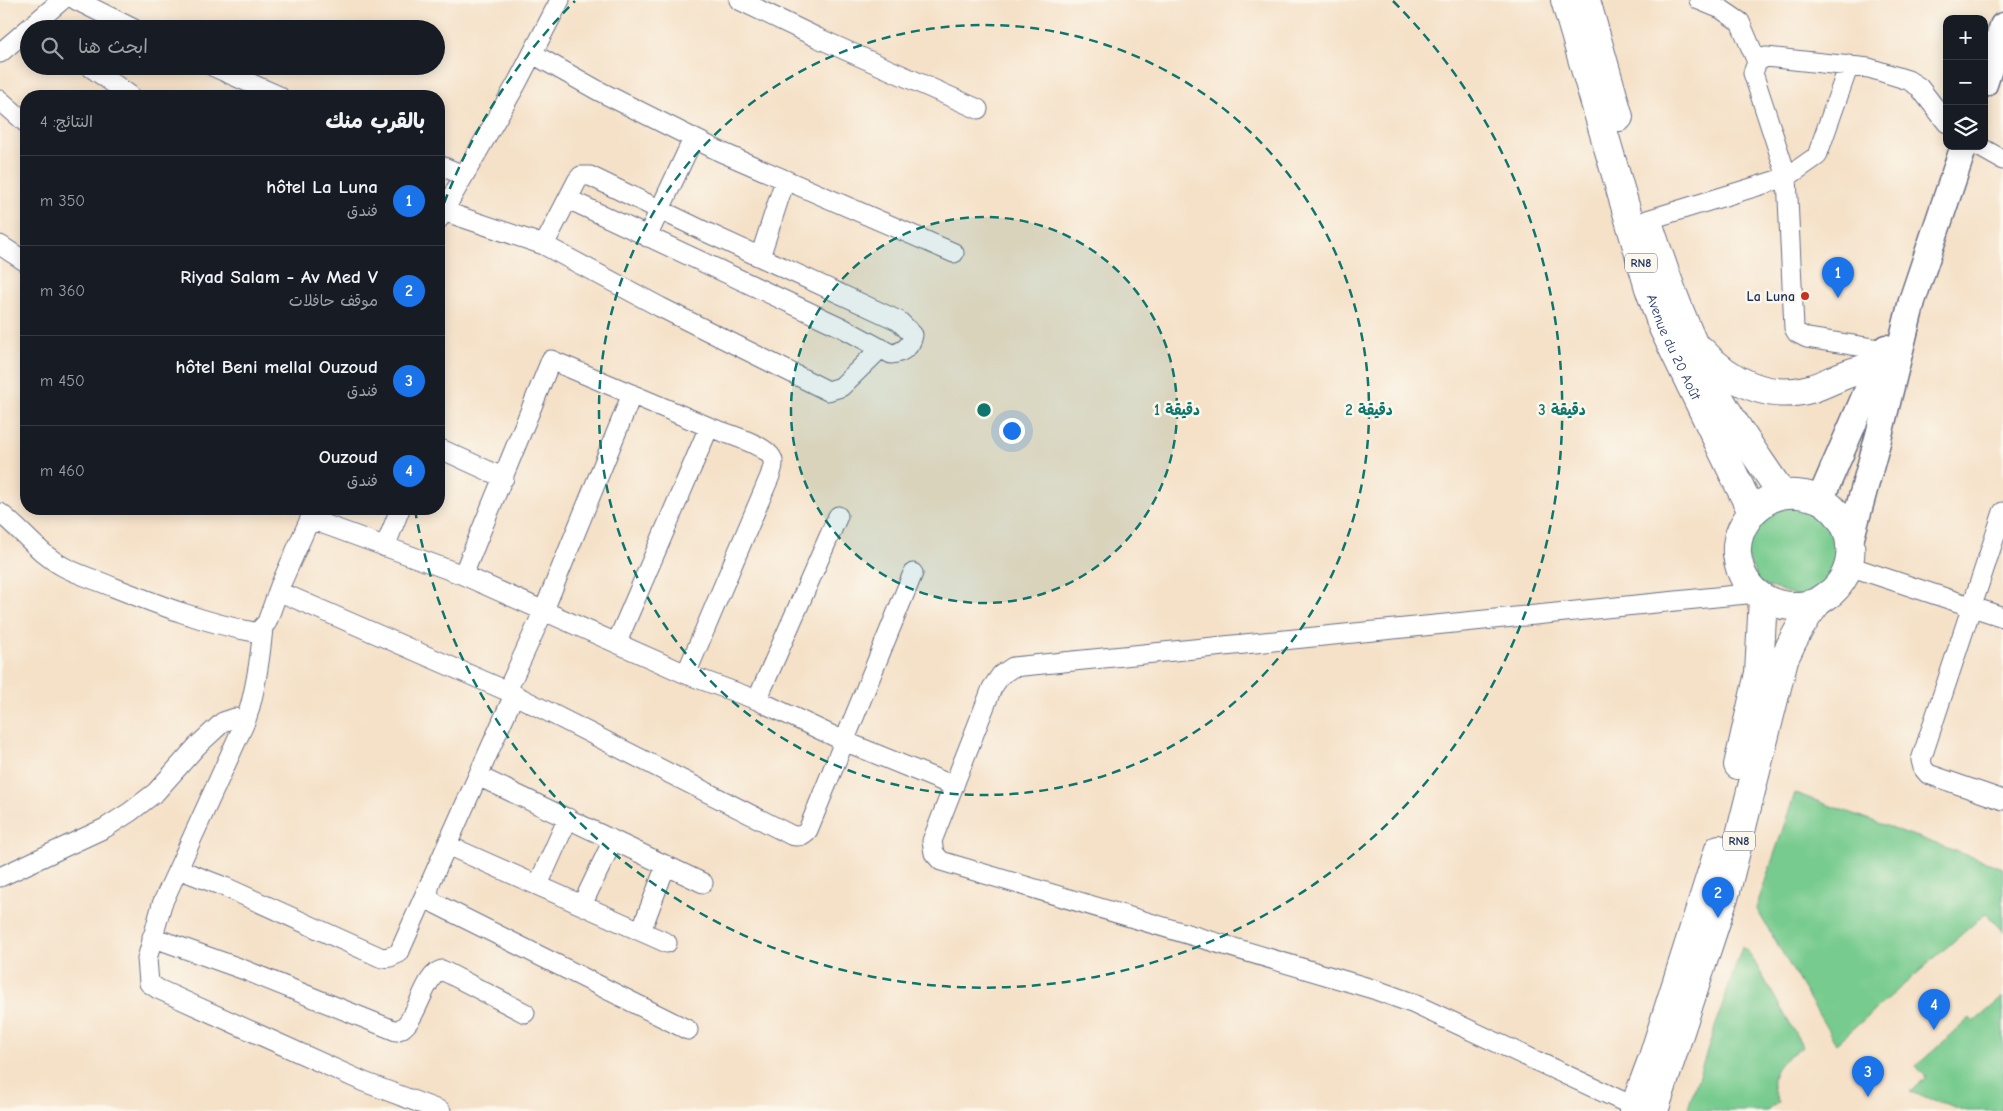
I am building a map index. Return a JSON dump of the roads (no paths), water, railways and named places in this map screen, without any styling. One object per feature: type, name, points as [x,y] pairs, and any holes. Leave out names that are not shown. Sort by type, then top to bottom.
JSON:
[{"type":"main road","name":"Avenue du 20 Août","points":[[1565,0],[1649,288],[1663,328],[1752,512]]},
{"type":"main road","name":"Avenue du 20 Août","points":[[1586,0],[1647,220],[1688,336],[1719,397],[1782,494]]},
{"type":"main road","points":[[1988,72],[2003,26]]},
{"type":"main road","points":[[1849,554],[1912,301],[1963,150]]},
{"type":"main road","points":[[1820,500],[1882,357],[1912,301]]},
{"type":"main road","points":[[1688,336],[1712,362],[1746,385],[1782,393],[1810,389],[1843,376],[1882,357]]},
{"type":"main road","points":[[1759,596],[1742,575],[1737,553],[1740,531],[1752,512],[1761,504],[1782,494],[1802,494],[1820,500],[1834,510],[1845,524],[1849,554]]},
{"type":"main road","name":"RN8","points":[[1641,1110],[1722,836],[1759,673],[1759,596],[1776,605],[1790,607],[1805,606],[1818,602],[1832,593],[1842,581],[1849,554]]},
{"type":"main road","name":"RN8","points":[[1641,1110],[1724,900],[1784,659],[1796,633],[1818,602]]},
{"type":"street","points":[[42,20],[62,0]]},
{"type":"street","points":[[76,0],[116,20]]},
{"type":"street","points":[[445,208],[533,54],[560,0]]},
{"type":"street","points":[[739,0],[818,38],[978,109]]},
{"type":"street","points":[[1699,0],[1721,9],[1740,22],[1757,62]]},
{"type":"street","points":[[0,54],[20,39]]},
{"type":"street","points":[[533,54],[597,90],[693,139],[954,253]]},
{"type":"street","points":[[1882,357],[1807,338],[1797,333],[1794,328],[1787,177],[1753,73],[1757,62],[1766,57],[1869,68],[1908,80],[1919,87],[1943,118]]},
{"type":"street","points":[[1647,220],[1787,177],[1817,156],[1849,65]]},
{"type":"street","points":[[102,75],[123,90]]},
{"type":"street","points":[[232,75],[266,90]]},
{"type":"street","points":[[0,100],[20,118]]},
{"type":"street","points":[[647,237],[693,139]]},
{"type":"street","points":[[1985,150],[2003,160]]},
{"type":"street","points":[[445,167],[464,175]]},
{"type":"street","points":[[544,245],[577,180],[585,175],[900,321],[913,335],[910,346],[899,353],[891,354],[841,327],[568,199]]},
{"type":"street","points":[[760,257],[785,180]]},
{"type":"street","points":[[445,216],[544,245],[669,311],[828,391],[841,387],[881,348]]},
{"type":"street","points":[[0,246],[20,258]]},
{"type":"street","points":[[462,575],[504,478],[550,360],[755,445],[769,453],[773,462],[770,476],[686,674]]},
{"type":"street","points":[[178,869],[225,887],[382,958],[398,953],[478,776],[632,394]]},
{"type":"street","points":[[617,642],[709,427]]},
{"type":"street","points":[[445,451],[504,478]]},
{"type":"street","points":[[2003,512],[1921,760],[1923,768],[1928,774],[2003,800]]},
{"type":"street","points":[[0,514],[16,526],[47,556],[63,567],[137,597],[220,626],[254,632],[263,628]]},
{"type":"street","points":[[313,515],[263,628],[254,697],[246,720],[162,904],[147,959],[149,983],[158,989],[364,1082],[441,1111]]},
{"type":"street","points":[[315,515],[385,546],[462,575],[544,610],[686,674],[757,700],[844,741],[954,786]]},
{"type":"street","points":[[385,546],[398,515]]},
{"type":"street","points":[[757,700],[838,516]]},
{"type":"street","points":[[1849,554],[1972,607],[2003,617]]},
{"type":"street","points":[[278,591],[510,693],[791,836],[797,836],[804,834],[808,830],[912,573]]},
{"type":"street","points":[[1641,1110],[1412,1003],[1376,990],[941,861],[934,853],[932,841],[992,688],[1001,675],[1013,667],[1759,596]]},
{"type":"street","points":[[0,877],[106,828],[156,792],[197,746],[223,722],[235,718],[246,720]]},
{"type":"street","points":[[478,776],[703,883]]},
{"type":"street","points":[[538,885],[568,818]]},
{"type":"street","points":[[582,905],[613,840]]},
{"type":"street","points":[[448,845],[667,943]]},
{"type":"street","points":[[641,931],[666,865]]},
{"type":"street","points":[[431,881],[428,892],[431,900],[436,904],[688,1030]]},
{"type":"street","points":[[152,937],[242,969],[396,1031],[403,1028],[415,1011],[434,974],[442,970],[525,1013]]},
{"type":"place","name":"La Luna","points":[[1805,296]]},
{"type":"place","name":"hôtel La Luna","points":[[1838,298]]},
{"type":"place","name":"Riyad Salam - Av Med V","points":[[1718,918]]},
{"type":"place","name":"Ouzoud","points":[[1934,1030]]},
{"type":"place","name":"hôtel Beni mellal Ouzoud","points":[[1868,1097]]}]
